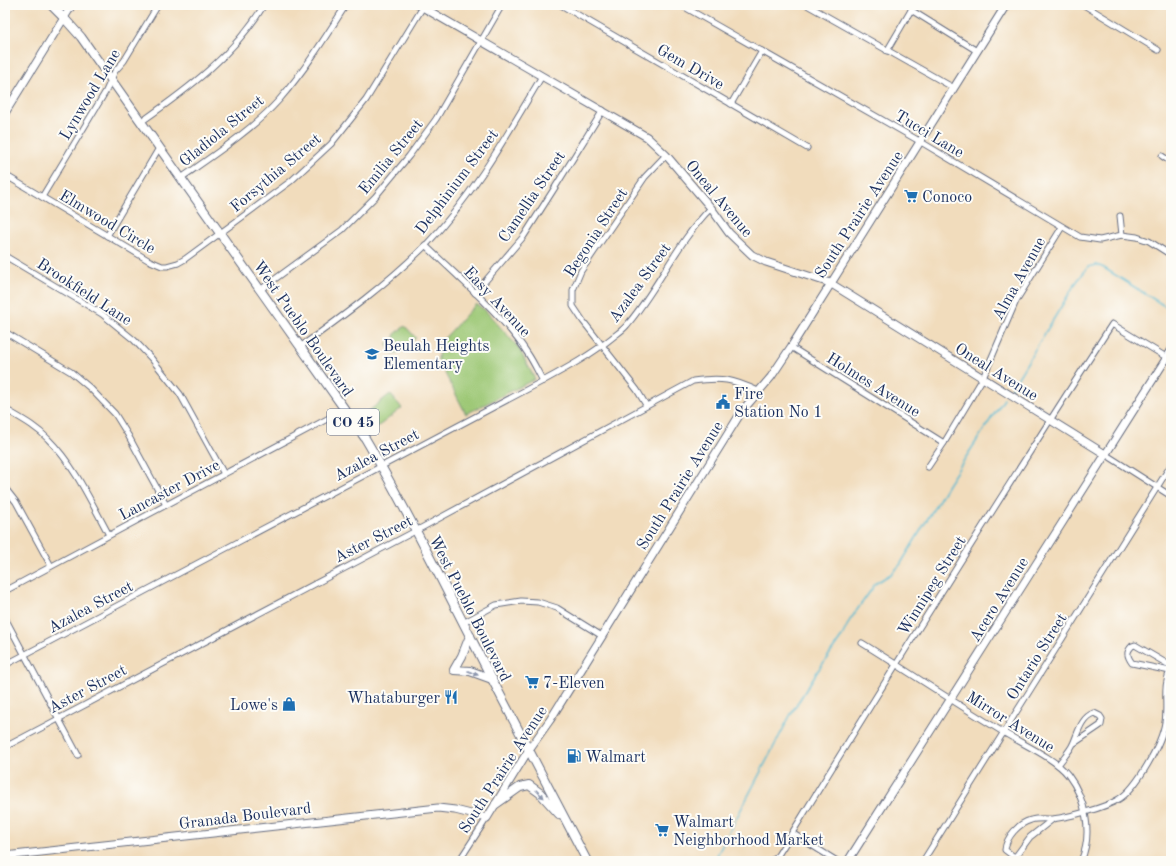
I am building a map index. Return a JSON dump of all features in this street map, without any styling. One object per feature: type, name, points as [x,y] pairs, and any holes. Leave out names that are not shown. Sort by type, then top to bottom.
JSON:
[{"type":"main road","name":"West Pueblo Boulevard","points":[[51,5],[81,37],[365,438],[415,530],[528,751],[587,861]]},
{"type":"main road","points":[[470,636],[462,656],[454,670],[470,671],[492,680]]},
{"type":"main road","points":[[496,804],[520,787],[529,785],[540,793],[568,824]]},
{"type":"street","points":[[5,113],[72,5]]},
{"type":"street","name":"Lynwood Lane","points":[[42,197],[106,91],[115,71],[124,61],[158,5]]},
{"type":"street","points":[[141,122],[196,83],[230,50],[259,14],[264,5]]},
{"type":"street","name":"Gladiola Street","points":[[181,178],[248,128],[278,101],[305,68],[346,5]]},
{"type":"street","name":"Emilia Street","points":[[260,290],[342,230],[375,197],[409,156],[436,119],[502,5]]},
{"type":"street","name":"Tucci Lane","points":[[681,5],[920,142],[1080,238],[1100,240],[1122,235],[1137,237],[1149,241],[1171,255]]},
{"type":"street","points":[[807,5],[954,88]]},
{"type":"street","name":"South Prairie Avenue","points":[[459,861],[528,751],[550,720],[742,411],[771,377],[1006,5]]},
{"type":"street","points":[[1084,5],[1158,50]]},
{"type":"street","name":"Oneal Avenue","points":[[421,6],[647,136],[666,155],[711,208],[729,233],[752,254],[766,262],[830,283],[1171,496]]},
{"type":"street","name":"Forsythia Street","points":[[220,234],[291,181],[331,144],[366,100],[421,6]]},
{"type":"street","name":"Gem Drive","points":[[565,6],[807,148]]},
{"type":"street","points":[[887,51],[913,8],[978,51]]},
{"type":"street","points":[[731,104],[762,51]]},
{"type":"street","name":"Delphinium Street","points":[[300,348],[347,313],[392,276],[425,245],[450,217],[496,155],[542,76]]},
{"type":"street","name":"Camellia Street","points":[[475,293],[524,236],[603,110]]},
{"type":"street","points":[[107,236],[159,148]]},
{"type":"street","name":"Begonia Street","points":[[646,405],[573,306],[573,290],[581,271],[645,177],[666,155]]},
{"type":"street","points":[[1162,156],[1171,162]]},
{"type":"street","name":"Elmwood Circle","points":[[5,174],[156,264],[167,266],[178,262],[220,234]]},
{"type":"street","name":"Azalea Street","points":[[5,665],[25,656],[543,381],[602,346],[626,326],[651,292],[697,222],[711,208]]},
{"type":"street","points":[[1120,216],[1122,235]]},
{"type":"street","name":"Alma Avenue","points":[[928,467],[983,378],[1016,301],[1062,227]]},
{"type":"street","name":"Easy Avenue","points":[[425,245],[507,326],[528,354],[543,381]]},
{"type":"street","name":"Brookfield Lane","points":[[5,256],[102,314],[134,340],[151,358],[180,394],[224,474]]},
{"type":"street","name":"Winnipeg Street","points":[[772,861],[778,855],[792,833],[896,664],[1112,324],[1170,356]]},
{"type":"street","points":[[5,332],[71,372],[90,388],[115,414],[166,505]]},
{"type":"street","name":"Holmes Avenue","points":[[791,346],[944,443]]},
{"type":"street","name":"Acero Avenue","points":[[848,861],[1105,454],[1170,356]]},
{"type":"street","name":"Aster Street","points":[[5,747],[693,381],[714,378],[736,381],[758,391]]},
{"type":"street","points":[[5,409],[34,427],[48,438],[70,464],[109,535]]},
{"type":"street","name":"Lancaster Drive","points":[[5,591],[344,410]]},
{"type":"street","name":"Ontario Street","points":[[923,861],[1171,465]]},
{"type":"street","points":[[5,488],[16,502],[51,566]]},
{"type":"street","points":[[463,623],[496,605],[521,601],[532,602],[557,608],[602,636]]},
{"type":"street","points":[[5,618],[78,755]]},
{"type":"street","name":"Mirror Avenue","points":[[862,643],[1058,765],[1068,774],[1085,812],[1088,836],[1085,853],[1081,861]]},
{"type":"street","points":[[1135,645],[1171,668],[1132,663],[1128,658],[1128,650],[1135,645]]},
{"type":"street","points":[[1053,819],[1030,837],[1016,856],[1013,856],[1005,850],[1006,845],[1012,835],[1023,823],[1032,819],[1053,819],[1107,806],[1120,799],[1132,788],[1157,749],[1162,734],[1165,721],[1165,684],[1171,668]]},
{"type":"street","points":[[1058,765],[1073,744],[1101,725],[1102,719],[1100,716],[1094,712],[1086,717],[1075,736],[1073,744]]},
{"type":"street","name":"Granada Boulevard","points":[[5,856],[438,808],[455,810],[487,818]]},
{"type":"street","points":[[792,833],[837,861]]},
{"type":"green space","points":[[476,304],[485,310],[518,347],[535,379],[466,414],[438,360],[439,344]]},
{"type":"green space","points":[[405,326],[416,338],[394,355],[386,344]]},
{"type":"green space","points":[[390,394],[402,408],[376,428],[365,414]]},
{"type":"waterway","points":[[1011,389],[1075,284],[1088,267],[1097,265],[1104,268],[1171,310]]},
{"type":"waterway","points":[[714,861],[792,712],[817,672],[841,638],[850,620],[876,583],[891,574],[900,565],[949,483],[1004,399]]},
{"type":"place","name":"Conoco","points":[[911,196]]},
{"type":"place","name":"Beulah Heights Elementary","points":[[372,354]]},
{"type":"place","name":"Fire Station No 1","points":[[723,402]]},
{"type":"place","name":"7-Eleven","points":[[532,682]]},
{"type":"place","name":"Whataburger","points":[[451,697]]},
{"type":"place","name":"Lowe's","points":[[289,704]]},
{"type":"place","name":"Walmart","points":[[574,756]]},
{"type":"place","name":"Walmart Neighborhood Market","points":[[662,830]]}]
